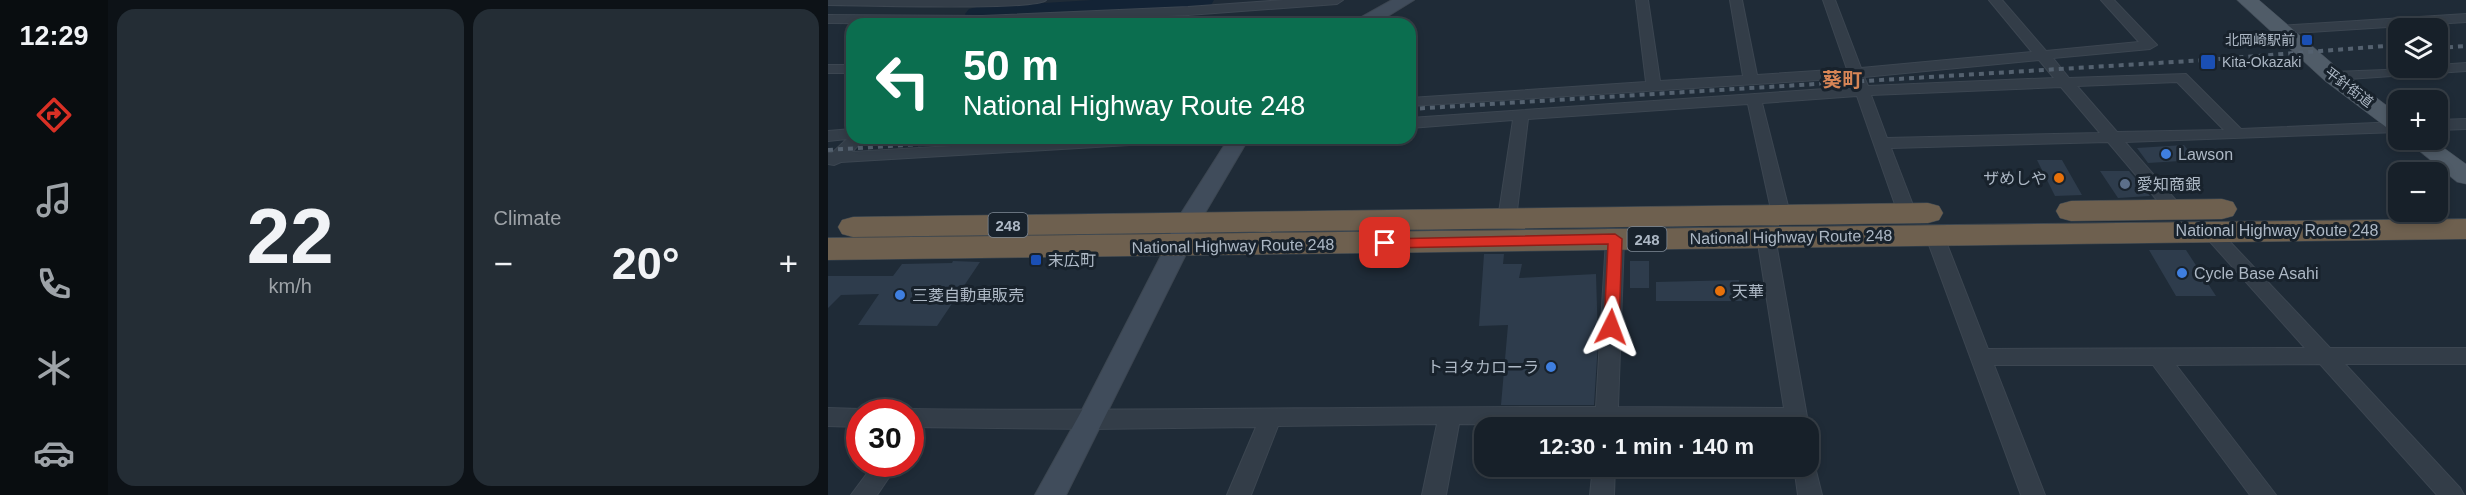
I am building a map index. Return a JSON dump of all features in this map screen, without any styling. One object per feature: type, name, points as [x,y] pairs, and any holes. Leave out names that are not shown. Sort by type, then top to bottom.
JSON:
[{"type":"highway","name":"National Highway Route 248","points":[[828,227],[1182,235],[1615,239],[1907,213],[2388,208]]},
{"type":"highway","points":[[2448,208],[2466,208]]},
{"type":"highway","name":"National Highway Route 248","points":[[828,249],[1507,219],[1773,226],[1934,234],[2466,229]]},
{"type":"main road","name":"平針街道","points":[[2247,0],[2333,76],[2388,118]]},
{"type":"main road","points":[[2431,150],[2466,176]]},
{"type":"street","points":[[828,1],[1040,0]]},
{"type":"street","points":[[1056,18],[1337,0]]},
{"type":"street","points":[[1373,18],[1405,0]]},
{"type":"street","points":[[1642,0],[1654,87]]},
{"type":"street","points":[[1736,0],[1751,81]]},
{"type":"street","points":[[1829,0],[1907,213]]},
{"type":"street","points":[[1995,0],[2174,209]]},
{"type":"street","points":[[1416,102],[1856,73],[2150,45],[2107,0]]},
{"type":"street","points":[[984,18],[1002,1]]},
{"type":"street","points":[[2279,30],[2466,18]]},
{"type":"street","points":[[828,19],[846,19]]},
{"type":"street","points":[[2333,76],[2466,67]]},
{"type":"street","points":[[828,69],[846,69]]},
{"type":"street","points":[[1416,123],[1863,91],[2067,84],[2181,77],[2236,134]]},
{"type":"street","points":[[1754,99],[1773,226],[1796,417]]},
{"type":"street","points":[[1507,219],[1521,116]]},
{"type":"street","points":[[2448,125],[2466,124]]},
{"type":"street","points":[[1882,143],[2236,134],[2388,126]]},
{"type":"street","points":[[828,136],[846,134]]},
{"type":"street","points":[[831,160],[850,144]]},
{"type":"street","points":[[831,160],[1072,144]]},
{"type":"street","points":[[1050,495],[1091,420],[1182,235],[1235,144]]},
{"type":"street","points":[[2210,231],[2452,495]]},
{"type":"street","points":[[1934,234],[2033,495]]},
{"type":"street","points":[[1607,417],[1615,239]]},
{"type":"street","points":[[1982,357],[2466,356]]},
{"type":"street","points":[[2159,357],[2264,495]]},
{"type":"street","points":[[924,423],[1450,415],[1495,417]]},
{"type":"street","points":[[1434,495],[1450,415]]},
{"type":"street","points":[[828,417],[846,418]]},
{"type":"street","points":[[1239,495],[1271,417]]},
{"type":"street","points":[[863,495],[877,477]]},
{"type":"street","points":[[1602,495],[1603,477]]},
{"type":"street","points":[[1807,477],[1810,495]]},
{"type":"building","name":"Lawson","points":[[2184,145],[2196,160],[2148,163],[2137,148]]},
{"type":"building","name":"ザめしや","points":[[2037,160],[2062,160],[2082,195],[2055,196]]},
{"type":"building","name":"愛知商銀","points":[[2100,171],[2129,171],[2150,196],[2118,198]]},
{"type":"building","name":"Cycle Base Asahi","points":[[2149,250],[2186,250],[2216,296],[2176,296]]},
{"type":"building","name":"トヨタカローラ","points":[[1484,254],[1504,254],[1503,264],[1522,264],[1519,278],[1596,274],[1598,342],[1594,405],[1501,405],[1508,325],[1479,326]]},
{"type":"building","name":"三菱自動車販売","points":[[953,261],[980,262],[937,326],[858,325],[879,294],[841,295],[828,308],[828,276],[893,276],[902,264],[952,263]]},
{"type":"building","points":[[1630,261],[1649,261],[1649,288],[1630,288]]},
{"type":"building","points":[[1739,280],[1742,301],[1656,301],[1656,282]]},
{"type":"waterway","points":[[977,14],[1203,0]]},
{"type":"railway","points":[[1416,109],[2206,60],[2388,46]]},
{"type":"railway","points":[[2448,47],[2466,46]]},
{"type":"railway","points":[[828,150],[922,144]]},
{"type":"place","name":"北岡崎駅前","points":[[2307,40]]},
{"type":"place","name":"Kita-Okazaki","points":[[2208,62]]},
{"type":"place","name":"Lawson","points":[[2166,154]]},
{"type":"place","name":"ザめしや","points":[[2059,178]]},
{"type":"place","name":"愛知商銀","points":[[2125,184]]},
{"type":"place","name":"末広町","points":[[1036,260]]},
{"type":"place","name":"Cycle Base Asahi","points":[[2182,273]]},
{"type":"place","name":"天華","points":[[1720,291]]},
{"type":"place","name":"三菱自動車販売","points":[[900,295]]},
{"type":"place","name":"トヨタカローラ","points":[[1551,367]]},
{"type":"district","name":"葵町","points":[[1842,80]]},
{"type":"route","points":[[1385,243],[1615,239],[1611,327]]}]
